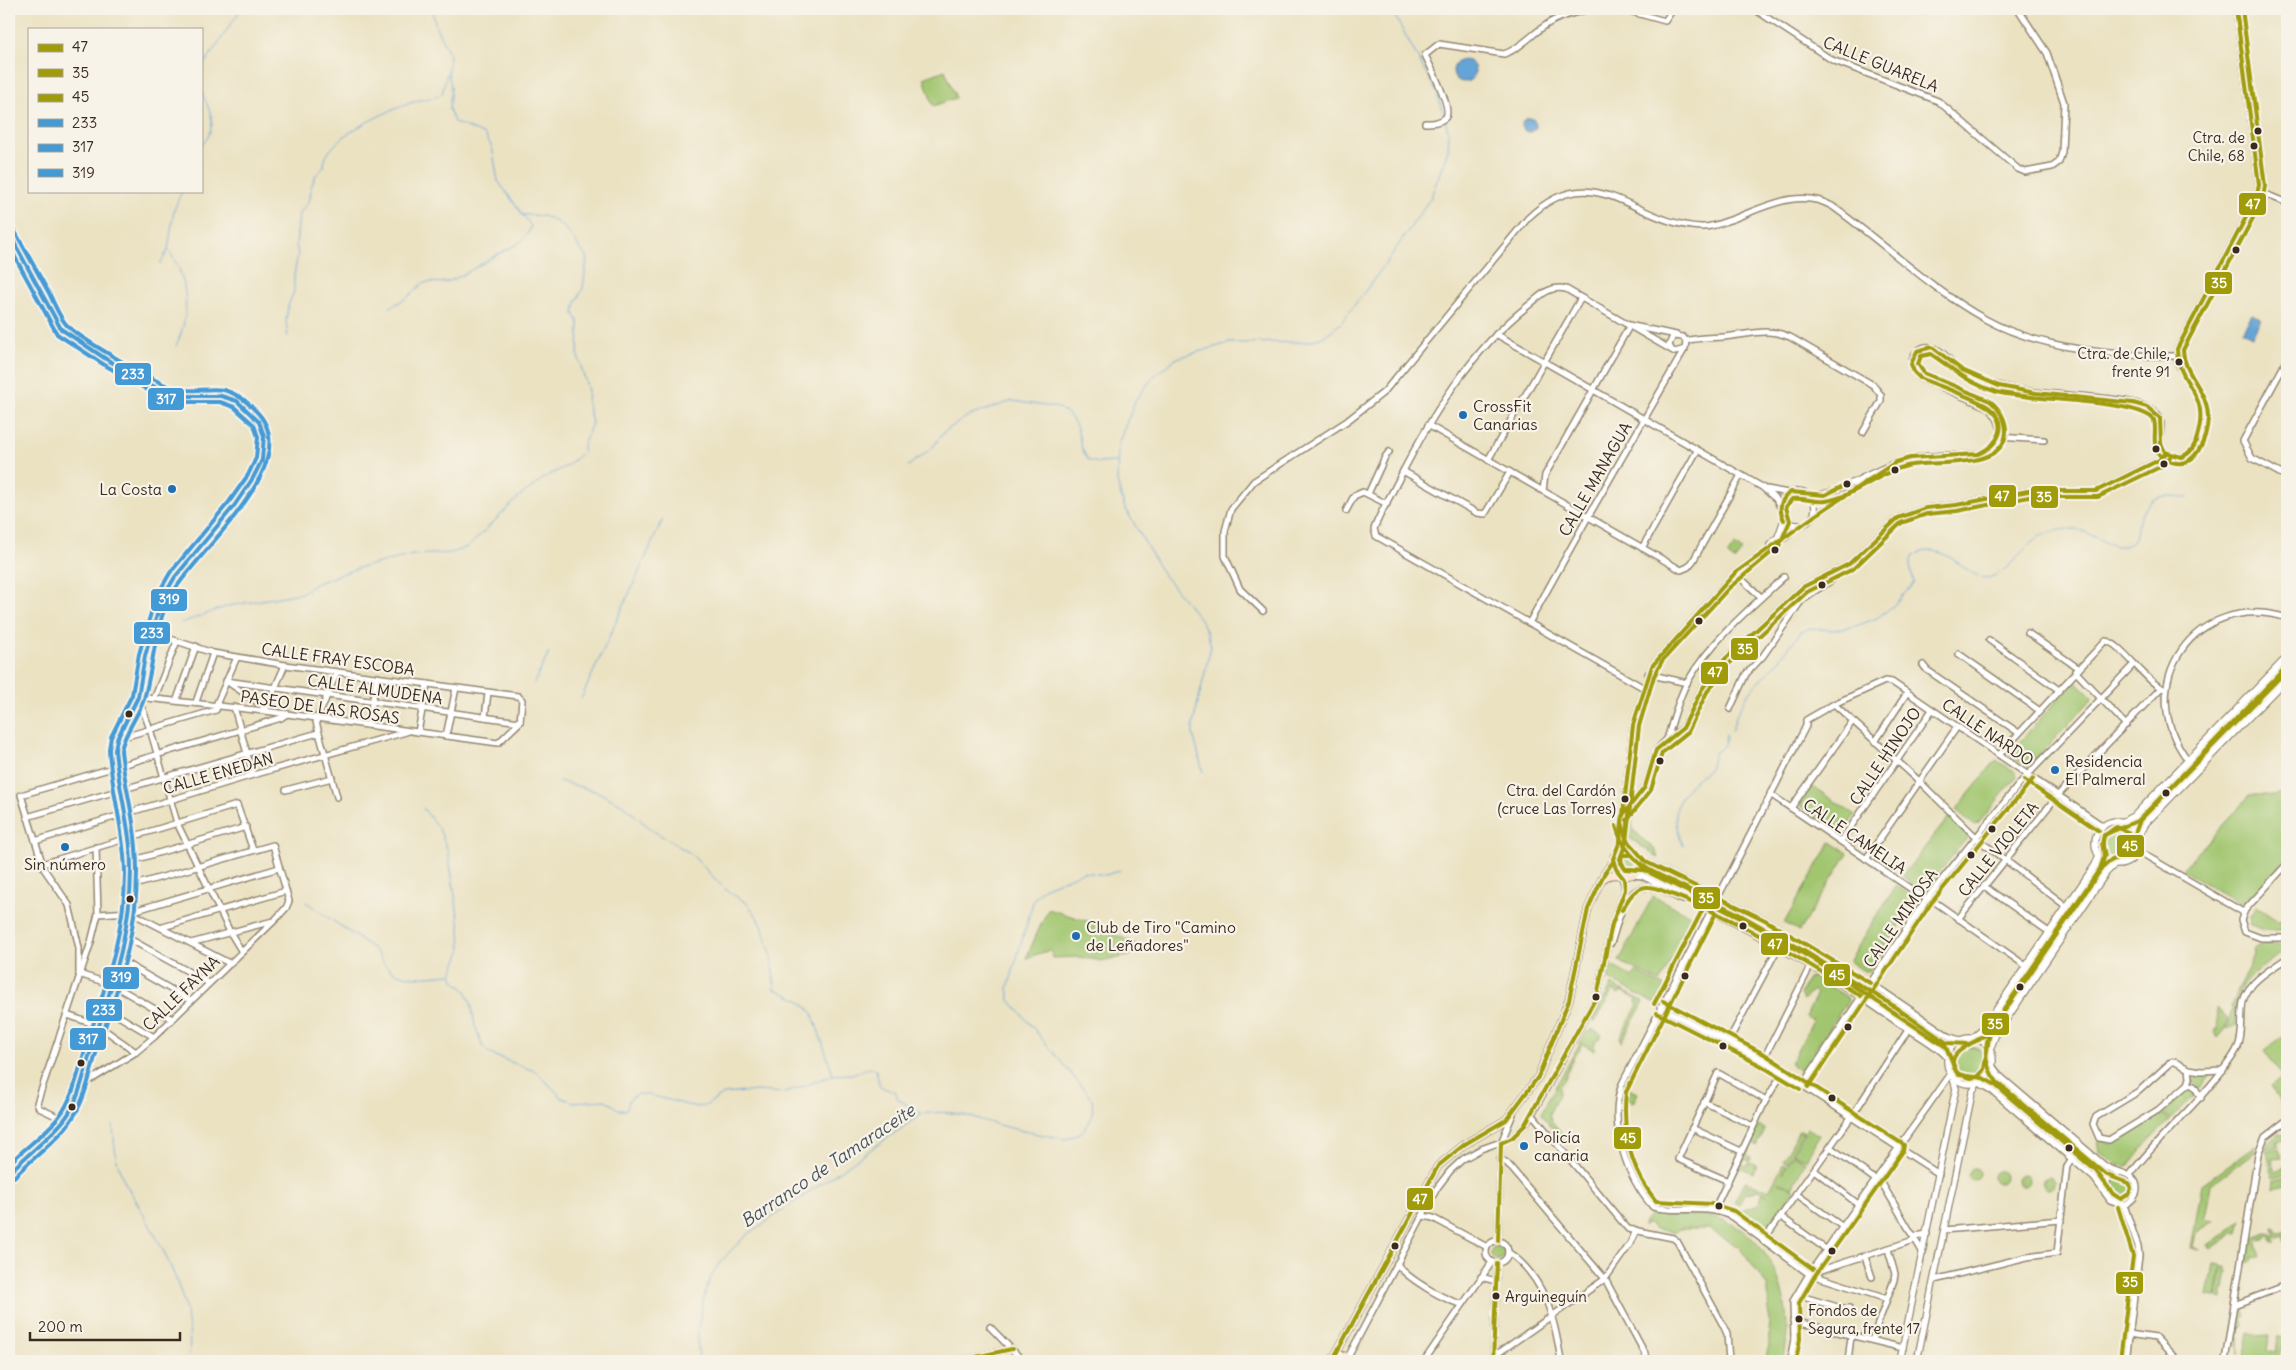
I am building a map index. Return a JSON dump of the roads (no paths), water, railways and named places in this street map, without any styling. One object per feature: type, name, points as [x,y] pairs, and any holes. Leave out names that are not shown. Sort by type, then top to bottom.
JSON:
[{"type":"main road","points":[[1332,1361],[1438,1166],[1465,1144],[1502,1123],[1514,1110],[1538,1076],[1564,1017],[1573,984],[1588,909],[1600,883],[1616,854],[1626,848],[1634,850],[1640,857],[1641,865],[1634,875],[1609,874],[1600,883]]},
{"type":"main road","points":[[1613,862],[1616,869],[1622,875]]},
{"type":"main road","points":[[1336,1361],[1348,1359]]},
{"type":"street","points":[[1425,123],[1437,122],[1444,119],[1448,114],[1447,102],[1426,55],[1434,46],[1439,44],[1504,54],[1512,52],[1548,24],[1572,13],[1591,9]]},
{"type":"street","points":[[1622,9],[1665,21],[1673,9]]},
{"type":"street","name":"CALLE GUARELA","points":[[1754,9],[1832,60],[1938,100],[2025,172],[2052,167],[2059,162],[2062,152],[2064,103],[2048,53],[2018,9]]},
{"type":"street","points":[[1762,487],[1788,493],[1799,491],[1825,495],[1910,458],[1978,454],[1996,444],[1999,437],[2000,422],[1996,414],[1988,406],[1920,378],[1914,372],[1912,364],[1917,351],[1932,347],[1962,370],[2006,387],[2024,392],[2114,400],[2149,408],[2156,412],[2161,420],[2160,444],[2166,453],[2180,457],[2190,452],[2196,443],[2202,420],[2200,401],[2180,370],[2177,356],[2183,335],[2258,191],[2259,172],[2236,9]]},
{"type":"street","points":[[1263,611],[1240,589],[1225,556],[1225,531],[1228,518],[1241,495],[1254,481],[1347,421],[1384,392],[1528,218],[1540,207],[1563,194],[1575,191],[1591,191],[1611,196],[1675,222],[1704,227],[1783,201],[1814,198],[1832,206],[1940,290],[1998,326],[2038,341],[2066,346],[2145,357],[2177,356]]},
{"type":"street","points":[[2258,191],[2287,203]]},
{"type":"street","points":[[9,233],[54,318],[67,335],[160,390],[176,396],[230,398],[259,422],[264,436],[262,460],[253,478],[234,506],[175,577],[160,601],[145,656],[138,696],[116,739],[116,765],[131,861],[130,912],[120,960],[71,1109],[64,1120],[9,1173]]},
{"type":"street","points":[[1644,688],[1376,536],[1376,526],[1403,471],[1442,402],[1496,334],[1512,318],[1548,290],[1557,287],[1566,289],[1671,349],[1680,352],[1685,349],[1686,341]]},
{"type":"street","points":[[1488,460],[1581,298]]},
{"type":"street","points":[[1631,326],[1678,335],[1686,341]]},
{"type":"street","points":[[1543,491],[1545,476],[1631,326]]},
{"type":"street","points":[[1686,341],[1697,338],[1738,336],[1758,331],[1778,332],[1790,337],[1873,385],[1881,395],[1880,401],[1863,432]]},
{"type":"street","points":[[1496,334],[1762,487],[1776,499],[1784,520],[1778,537],[1767,550]]},
{"type":"street","points":[[1671,349],[1670,340],[1678,335]]},
{"type":"street","name":"CALLE MANAGUA","points":[[1529,623],[1643,419],[1685,349]]},
{"type":"street","points":[[2287,360],[2243,441],[2252,458],[2287,477]]},
{"type":"street","points":[[1428,425],[1679,570],[1688,567],[1693,561],[1741,475]]},
{"type":"street","points":[[1999,437],[2044,440]]},
{"type":"street","points":[[1642,548],[1697,451]]},
{"type":"street","points":[[1368,494],[1384,457],[1389,452]]},
{"type":"street","points":[[1634,850],[1624,835],[1622,816],[1645,787],[1654,754],[1667,739],[1683,728],[1702,689],[1725,658],[1803,587],[1839,571],[1849,564],[1890,524],[1910,512],[2028,491],[2096,491],[2159,460],[2166,453]]},
{"type":"street","points":[[1616,854],[1620,841],[1629,745],[1648,674],[1658,657],[1735,573],[1786,538],[1798,526],[1807,523],[1813,516],[1887,467]]},
{"type":"street","points":[[1403,471],[1477,513],[1485,514],[1510,472]]},
{"type":"street","points":[[1346,511],[1354,496],[1363,492],[1386,504]]},
{"type":"street","points":[[1780,508],[1781,502],[1788,493]]},
{"type":"street","points":[[1809,494],[1815,505],[1813,516]]},
{"type":"street","points":[[1784,520],[1798,526]]},
{"type":"street","points":[[1730,709],[1746,674],[1762,656],[1805,596],[1832,581],[1839,571]]},
{"type":"street","points":[[1735,573],[1762,597]]},
{"type":"street","points":[[1667,739],[1687,683],[1710,650],[1784,577]]},
{"type":"street","points":[[2188,760],[2176,741],[2168,720],[2164,689],[2180,651],[2202,628],[2222,618],[2246,612],[2264,612],[2287,618]]},
{"type":"street","name":"CALLE FRAY ESCOBA","points":[[152,633],[213,653],[285,665],[518,696],[522,700],[520,722]]},
{"type":"street","points":[[2028,633],[2076,670],[2126,725]]},
{"type":"street","points":[[1989,640],[2059,690]]},
{"type":"street","points":[[1999,755],[2076,670],[2103,642],[2108,640],[2164,689]]},
{"type":"street","points":[[155,697],[176,641]]},
{"type":"street","points":[[176,699],[196,646]]},
{"type":"street","points":[[196,702],[213,653]]},
{"type":"street","points":[[1960,654],[2040,710]]},
{"type":"street","points":[[116,739],[216,710],[237,657]]},
{"type":"street","points":[[1640,857],[1646,862],[1765,920],[1870,983],[1950,1037],[1960,1040],[1973,1038],[1984,1029],[2095,865],[2099,855],[2096,838],[2103,826],[2109,823],[2122,822],[2135,815],[2287,657]]},
{"type":"street","name":"CALLE MIMOSA","points":[[1803,1084],[1927,898],[2028,775],[2134,664]]},
{"type":"street","points":[[265,711],[285,665]]},
{"type":"street","points":[[1923,665],[1927,670],[2019,733]]},
{"type":"street","points":[[337,672],[316,718],[318,733],[337,797]]},
{"type":"street","points":[[1648,674],[1687,683]]},
{"type":"street","points":[[368,725],[377,677]]},
{"type":"street","points":[[2099,855],[2109,863],[2129,862],[2138,851],[2138,836],[2145,824],[2287,678]]},
{"type":"street","name":"CALLE NARDO","points":[[1834,704],[1888,680],[2103,826]]},
{"type":"street","points":[[226,681],[263,706],[265,711]]},
{"type":"street","name":"CALLE ALMUDENA","points":[[226,681],[520,722]]},
{"type":"street","points":[[418,732],[427,684]]},
{"type":"street","points":[[446,736],[456,688]]},
{"type":"street","name":"CALLE VIOLETA","points":[[1958,918],[2058,795],[2164,689]]},
{"type":"street","points":[[485,717],[488,693]]},
{"type":"street","points":[[1875,742],[1907,693]]},
{"type":"street","points":[[138,696],[150,729],[162,777],[177,822],[218,910],[242,952]]},
{"type":"street","name":"PASEO DE LAS ROSAS","points":[[138,696],[176,699],[498,743],[520,722]]},
{"type":"street","points":[[1887,1299],[1809,1274],[1732,1216],[1705,1208],[1663,1209],[1653,1206],[1638,1185],[1626,1160],[1620,1138],[1618,1102],[1622,1084],[1806,726],[1806,720],[1834,704],[1919,781],[1977,838],[2066,906]]},
{"type":"street","points":[[234,707],[253,775]]},
{"type":"street","name":"CALLE HINOJO","points":[[1841,841],[1932,710]]},
{"type":"street","points":[[79,974],[78,941],[70,905],[42,864],[20,794],[281,718],[286,714]]},
{"type":"street","points":[[1791,808],[1852,722]]},
{"type":"street","points":[[1866,859],[1957,727]]},
{"type":"street","name":"CALLE ENEDAN","points":[[35,841],[253,775],[409,732]]},
{"type":"street","points":[[28,817],[318,733]]},
{"type":"street","points":[[286,790],[332,778]]},
{"type":"street","name":"CALLE CAMELIA","points":[[1770,794],[1958,918],[2026,966]]},
{"type":"street","points":[[42,864],[237,805],[253,850]]},
{"type":"street","points":[[2122,822],[2132,827],[2138,836]]},
{"type":"street","points":[[131,861],[246,827]]},
{"type":"street","points":[[131,886],[273,845],[286,890],[163,927]]},
{"type":"street","points":[[64,1120],[39,1108],[37,1103],[91,942],[98,914],[96,848]]},
{"type":"street","points":[[2138,851],[2243,912]]},
{"type":"street","points":[[2115,864],[2106,873],[1995,1036],[1990,1050],[1993,1067],[2001,1077],[2104,1165],[2111,1170],[2130,1175],[2136,1184],[2136,1194],[2134,1199],[2124,1205]]},
{"type":"street","points":[[2285,939],[2254,937],[2246,932],[2241,924],[2243,912],[2287,864]]},
{"type":"street","points":[[98,914],[130,912],[279,868]]},
{"type":"street","points":[[1608,950],[1612,924],[1625,890],[1622,875]]},
{"type":"street","points":[[1634,875],[1642,876],[1779,946],[1861,996],[1947,1057]]},
{"type":"street","points":[[1984,886],[2049,932]]},
{"type":"street","points":[[1337,1352],[1348,1359],[1437,1188],[1450,1170],[1481,1149],[1501,1143],[1518,1132],[1532,1114],[1596,996],[1608,950],[1624,905],[1636,890],[1651,887],[1693,902]]},
{"type":"street","name":"CALLE FAYNA","points":[[78,1088],[136,1052],[192,1001],[274,921],[289,901],[286,890]]},
{"type":"street","points":[[130,912],[163,927],[229,963]]},
{"type":"street","points":[[191,943],[274,921]]},
{"type":"street","points":[[126,937],[209,983]]},
{"type":"street","points":[[1728,1042],[1779,946]]},
{"type":"street","points":[[2130,1175],[2149,1150],[2201,1098],[2238,1047],[2242,1036],[2244,996],[2251,984],[2287,958]]},
{"type":"street","points":[[120,960],[192,1001]]},
{"type":"street","points":[[1763,1060],[1811,965]]},
{"type":"street","points":[[79,974],[113,985],[172,1019]]},
{"type":"street","points":[[1660,1007],[1763,1060],[1803,1084],[1939,1174]]},
{"type":"street","points":[[105,1008],[154,1037]]},
{"type":"street","points":[[67,1015],[99,1026],[136,1052]]},
{"type":"street","points":[[1763,1241],[1852,1116],[1908,1030]]},
{"type":"street","points":[[1973,1038],[1983,1042],[1990,1050]]},
{"type":"street","points":[[1900,1361],[1956,1089],[1947,1057],[1950,1049],[1960,1040]]},
{"type":"street","points":[[2202,1071],[2158,1110],[2105,1141],[2099,1138],[2093,1124],[2096,1117],[2139,1091],[2171,1062],[2189,1069],[2202,1071],[2223,1070]]},
{"type":"street","points":[[1917,1361],[1972,1092],[1978,1083],[1988,1077],[1993,1067]]},
{"type":"street","points":[[2188,1084],[2190,1078],[2189,1069]]},
{"type":"street","points":[[1714,1210],[1753,1126],[1783,1072]]},
{"type":"street","points":[[1728,1181],[1678,1159],[1704,1102],[1718,1073],[1766,1100]]},
{"type":"street","points":[[1952,1076],[1964,1084],[1978,1083],[1990,1089],[2072,1158],[2099,1183],[2110,1200],[2124,1205]]},
{"type":"street","points":[[1790,1361],[1794,1339],[1792,1309],[1797,1294],[1898,1147],[1952,1076]]},
{"type":"street","points":[[2188,1084],[2194,1086],[2201,1098]]},
{"type":"street","points":[[1704,1102],[1753,1126]]},
{"type":"street","points":[[1498,1241],[1501,1143],[1514,1110]]},
{"type":"street","points":[[1532,1114],[1552,1141],[1628,1230],[1673,1238],[1678,1241],[1723,1326],[1726,1334],[1729,1361]]},
{"type":"street","points":[[2225,1361],[2262,1141],[2287,1120]]},
{"type":"street","points":[[1692,1128],[1741,1152]]},
{"type":"street","points":[[1830,1147],[1884,1185],[1923,1253]]},
{"type":"street","points":[[1934,1280],[2027,1257],[2057,1253],[2066,1166],[2072,1158]]},
{"type":"street","points":[[1500,1159],[1507,1163],[1604,1279],[1649,1361]]},
{"type":"street","points":[[1814,1170],[1858,1204]]},
{"type":"street","points":[[2105,1192],[2108,1178],[2120,1172]]},
{"type":"street","points":[[1796,1194],[1843,1227]]},
{"type":"street","points":[[2124,1205],[2138,1246],[2139,1256],[2126,1361]]},
{"type":"street","points":[[1423,1216],[1432,1218],[1487,1247]]},
{"type":"street","points":[[1780,1216],[1827,1250]]},
{"type":"street","points":[[1944,1230],[2060,1220]]},
{"type":"street","points":[[1493,1354],[1500,1352],[1604,1279],[1630,1244],[1636,1230]]},
{"type":"street","points":[[1911,1232],[1915,1236],[1927,1234]]},
{"type":"street","points":[[1809,1274],[1914,1240]]},
{"type":"street","points":[[1493,1361],[1496,1282],[1494,1263],[1487,1257],[1487,1247],[1492,1242],[1498,1241],[1504,1243],[1508,1252],[1522,1261],[1536,1282],[1553,1315],[1561,1361]]},
{"type":"street","points":[[1872,1340],[1895,1274],[1888,1249]]},
{"type":"street","points":[[1424,1361],[1481,1278],[1494,1263],[1506,1259],[1508,1252]]},
{"type":"street","points":[[1865,1257],[1872,1277]]},
{"type":"street","points":[[1397,1263],[1406,1274],[1450,1300],[1463,1304]]},
{"type":"street","points":[[1481,1278],[1496,1282]]},
{"type":"street","points":[[2234,1305],[2287,1285]]},
{"type":"street","points":[[1797,1294],[1841,1308],[1849,1308]]},
{"type":"street","points":[[1793,1321],[1903,1348]]},
{"type":"street","points":[[990,1327],[1023,1361]]},
{"type":"street","points":[[2129,1334],[2156,1338],[2178,1361]]},
{"type":"street","points":[[1848,1361],[1851,1336]]},
{"type":"street","points":[[957,1361],[1012,1350]]},
{"type":"water","points":[[1464,60],[1472,63],[1475,71],[1472,79],[1464,82],[1456,79],[1453,71],[1456,63]]},
{"type":"water","points":[[1529,118],[1534,120],[1536,125],[1534,130],[1529,132],[1524,130],[1522,125],[1524,120]]},
{"type":"water","points":[[2252,314],[2261,319],[2252,336],[2242,331]]},
{"type":"waterway","points":[[202,68],[241,9]]},
{"type":"waterway","points":[[389,308],[408,297],[423,283],[443,283],[452,280],[514,246],[525,237],[531,226],[498,181],[492,147],[485,135],[454,122],[449,109],[451,88],[448,71],[450,55],[436,27],[432,9]]},
{"type":"waterway","name":"Barranco de Tamaraceite","points":[[1391,9],[1436,91],[1444,114]]},
{"type":"waterway","points":[[288,336],[286,321],[288,306],[294,291],[294,275],[298,254],[296,245],[299,214],[310,199],[311,187],[316,175],[324,167],[326,156],[334,145],[346,135],[376,117],[420,100],[442,94],[447,73]]},
{"type":"waterway","points":[[202,91],[212,118],[211,130],[202,146]]},
{"type":"waterway","name":"Barranco de Tamaraceite","points":[[1203,772],[1193,734],[1193,724],[1211,646],[1207,632],[1200,619],[1163,574],[1124,506],[1117,482],[1118,444],[1136,399],[1155,375],[1177,358],[1229,343],[1307,342],[1323,337],[1341,323],[1389,259],[1431,197],[1448,150],[1449,134],[1445,120]]},
{"type":"waterway","points":[[160,264],[168,250],[174,210],[182,192]]},
{"type":"waterway","points":[[181,623],[228,606],[301,593],[317,583],[358,568],[413,555],[451,553],[468,547],[520,496],[547,476],[567,466],[583,452],[583,446],[592,423],[587,403],[588,390],[578,356],[579,323],[574,313],[576,302],[583,288],[587,258],[567,231],[554,220],[534,215],[521,215]]},
{"type":"waterway","points":[[168,250],[180,272],[186,296],[184,321],[176,346]]},
{"type":"waterway","points":[[908,466],[932,448],[944,432],[966,417],[1012,401],[1059,408],[1070,416],[1077,428],[1082,449],[1088,460],[1098,463],[1117,462]]},
{"type":"waterway","points":[[1683,845],[1677,828],[1676,811],[1678,803],[1692,783],[1710,769],[1714,753],[1723,746],[1726,735],[1732,729],[1737,714],[1749,692],[1775,665],[1801,632],[1810,628],[1832,630],[1853,627],[1877,618],[1892,607],[1914,583],[1910,566],[1912,557],[1924,552],[1936,552],[1946,555],[1974,574],[1991,577],[2006,568],[2038,537],[2054,531],[2078,530],[2109,544],[2125,546],[2134,540],[2142,514],[2146,507],[2156,498],[2163,496],[2188,498]]},
{"type":"waterway","points":[[581,699],[663,519]]},
{"type":"waterway","points":[[534,683],[549,653]]},
{"type":"waterway","points":[[559,781],[598,792],[623,805],[652,830],[690,853],[725,889],[748,904],[761,923],[771,954],[775,989],[799,1000],[812,1012],[833,1074]]},
{"type":"waterway","points":[[423,808],[439,829],[448,851],[460,928],[461,951],[452,974],[454,980],[466,991],[471,1002],[475,1026],[483,1047],[490,1054],[537,1072],[562,1098],[574,1102],[605,1100],[620,1110],[626,1110],[630,1099],[637,1094],[650,1095],[695,1107],[705,1106],[724,1094],[757,1091],[785,1093],[833,1075],[852,1074],[871,1067],[876,1070],[880,1087],[896,1092],[898,1099],[922,1114]]},
{"type":"waterway","name":"Barranco de Tamaraceite","points":[[700,1361],[698,1335],[702,1304],[709,1281],[727,1254],[747,1235],[922,1114],[953,1113],[1065,1139],[1084,1130],[1092,1114],[1092,1099],[1010,1000],[1008,988],[1034,899],[1043,888],[1083,872],[1106,875],[1120,870]]},
{"type":"waterway","points":[[306,902],[374,949],[386,966],[397,974],[414,977],[452,974]]},
{"type":"waterway","points":[[113,1126],[116,1154],[122,1176],[159,1242],[184,1301],[190,1342],[188,1361]]},
{"type":"place","name":"Ctra. de Chile, 68","points":[[2254,146]]},
{"type":"place","name":"Ctra. de Chile, frente 91","points":[[2179,362]]},
{"type":"place","name":"CrossFit Canarias","points":[[1463,415]]},
{"type":"place","name":"La Costa","points":[[172,489]]},
{"type":"place","name":"Residencia El Palmeral","points":[[2055,770]]},
{"type":"place","name":"Ctra. del Cardón (cruce Las Torres)","points":[[1625,799]]},
{"type":"place","name":"Sin número","points":[[65,847]]},
{"type":"place","name":"Club de Tiro \"Camino de Leñadores\"","points":[[1076,936]]},
{"type":"place","name":"Policía canaria","points":[[1524,1146]]},
{"type":"place","name":"Arguineguín","points":[[1496,1296]]},
{"type":"place","name":"Fondos de Segura, frente 17","points":[[1799,1319]]}]
